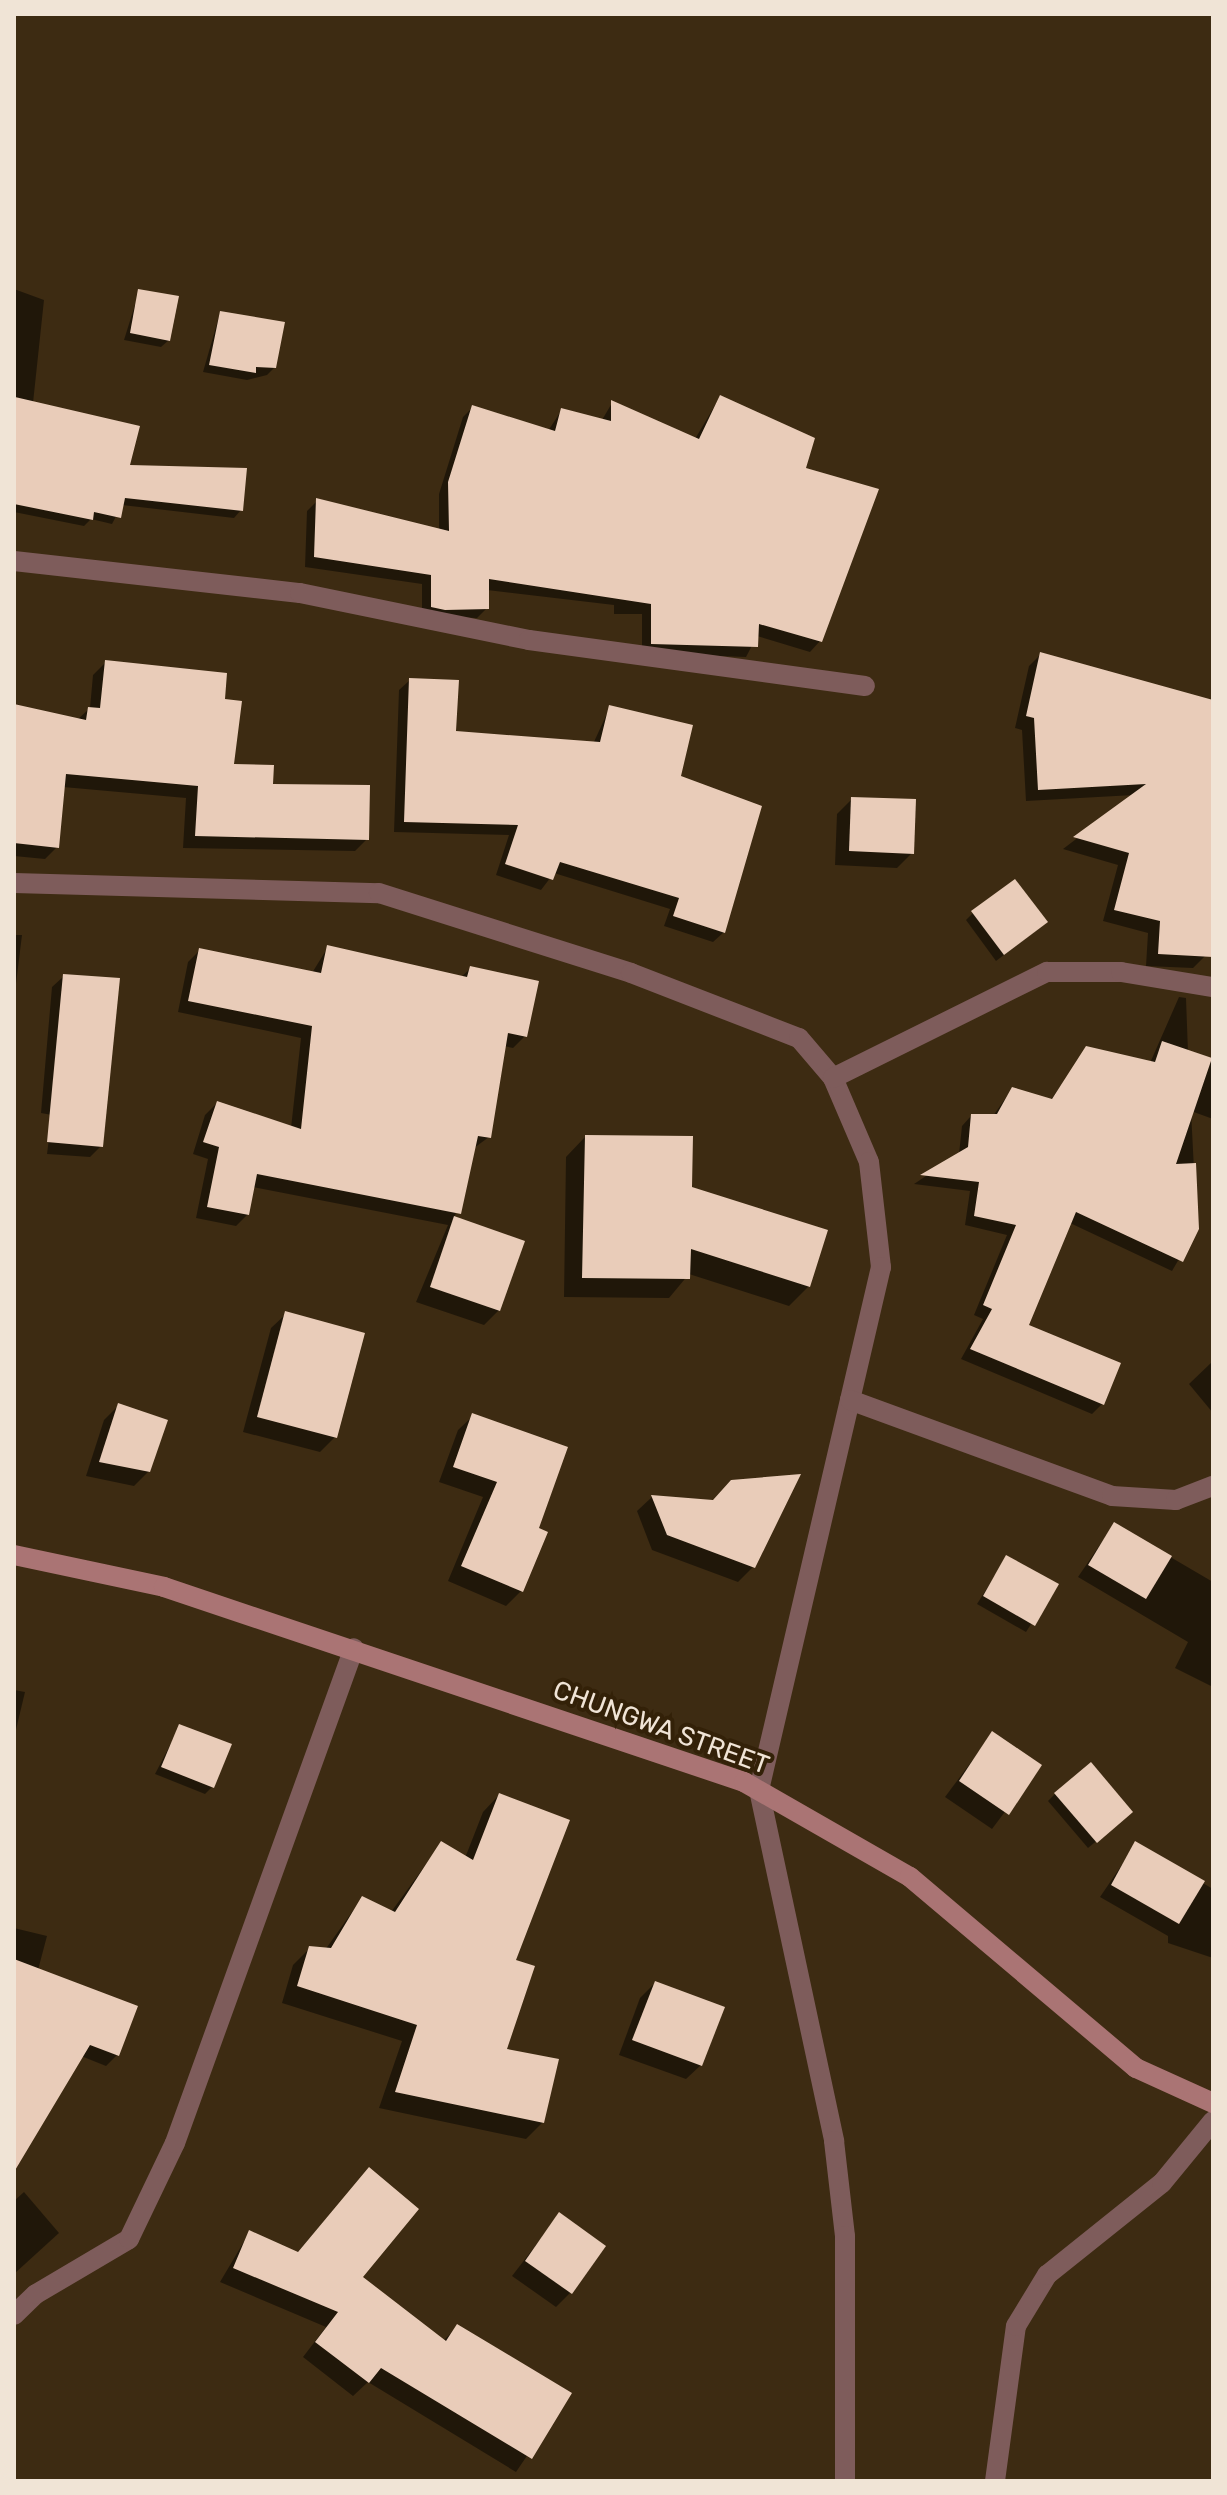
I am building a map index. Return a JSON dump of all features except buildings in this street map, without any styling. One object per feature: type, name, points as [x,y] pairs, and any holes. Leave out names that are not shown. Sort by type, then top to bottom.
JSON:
[{"type":"street","points":[[14,561],[300,593],[529,640],[865,686]]},
{"type":"street","points":[[14,883],[379,893],[631,973],[799,1038],[833,1078],[869,1162],[881,1267],[759,1790],[836,2157],[845,2236],[845,2481]]},
{"type":"street","points":[[833,1078],[1047,972],[1121,972],[1213,987]]},
{"type":"street","points":[[850,1400],[1112,1496],[1176,1500],[1213,1486]]},
{"type":"street","name":"CHUNGWA STREET","points":[[14,1555],[164,1587],[354,1648],[759,1790],[910,1877],[1136,2068],[1213,2103]]},
{"type":"street","points":[[14,2315],[36,2294],[129,2239],[175,2143],[354,1648]]},
{"type":"street","points":[[995,2481],[1016,2326],[1047,2275],[1162,2183],[1213,2121]]}]
